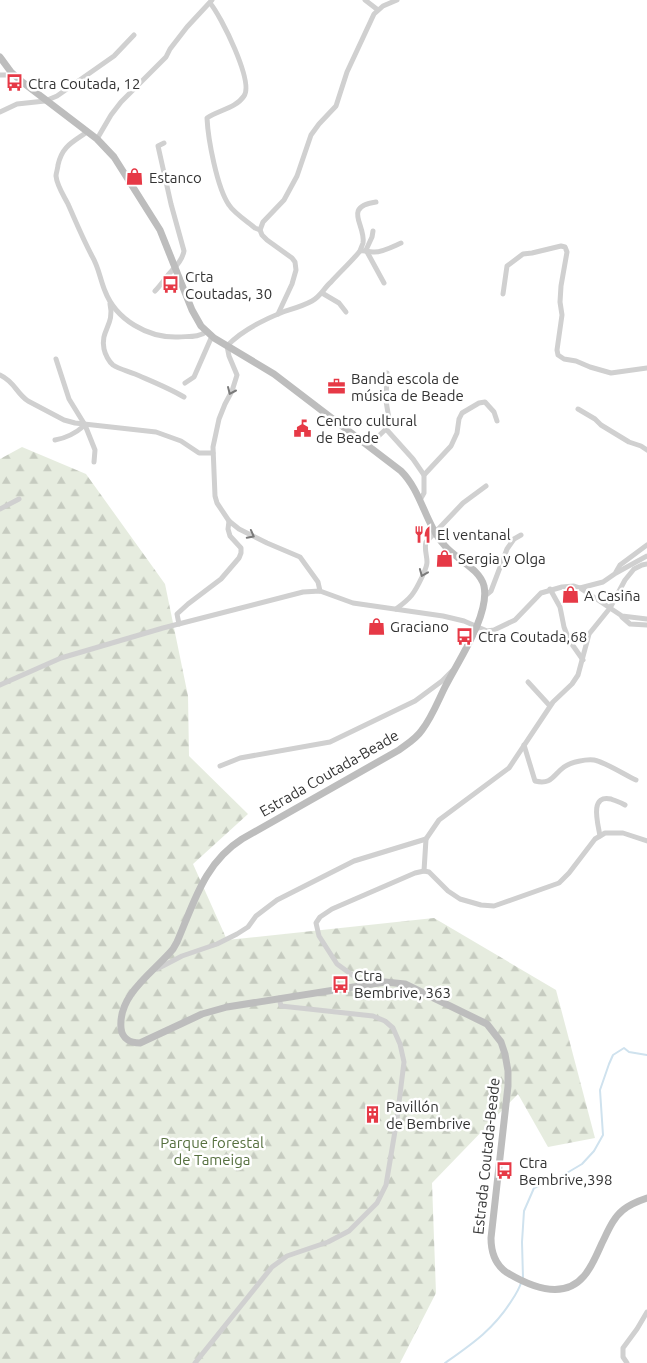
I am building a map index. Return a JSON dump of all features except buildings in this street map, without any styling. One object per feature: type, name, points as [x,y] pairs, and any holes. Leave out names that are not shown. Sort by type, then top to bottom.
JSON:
[{"type":"street","points":[[365,0],[378,10]]},
{"type":"street","points":[[260,230],[263,222],[284,200],[297,176],[311,135],[336,106],[347,72],[374,14],[383,6],[397,0]]},
{"type":"street","points":[[97,139],[121,102],[166,57],[187,27],[211,2],[235,49],[247,84],[246,93],[242,99],[231,107],[207,118],[214,162],[224,195],[230,207],[260,230],[267,240],[296,262],[292,284],[278,314]]},
{"type":"street","points":[[0,112],[17,104],[45,101],[57,96],[114,56],[134,35]]},
{"type":"street","points":[[0,57],[14,75],[45,101],[97,139],[114,157],[160,230],[192,310],[201,326],[227,346],[274,374],[404,475],[412,485],[439,539],[449,551],[480,577],[484,586],[485,596]]},
{"type":"street","points":[[0,75],[14,75]]},
{"type":"street","points":[[87,132],[66,147],[62,153],[56,176],[59,187],[82,237],[98,266],[110,301],[112,312],[103,341],[104,350],[114,365],[148,379],[184,398]]},
{"type":"street","points":[[155,291],[176,267],[183,257],[184,251],[158,146],[164,143]]},
{"type":"street","points":[[376,202],[361,206],[358,211],[358,219],[363,250],[384,283]]},
{"type":"street","points":[[227,346],[244,332],[278,314],[312,301],[363,250],[372,238],[373,231]]},
{"type":"street","points":[[363,250],[373,252],[402,243]]},
{"type":"street","points":[[503,294],[506,266],[515,258],[523,254],[561,246],[565,247],[567,252],[561,286],[560,302],[562,315],[558,355],[564,360],[576,361],[611,373],[647,368]]},
{"type":"street","points":[[322,293],[339,303],[346,312]]},
{"type":"street","points":[[110,301],[126,321],[158,336],[209,334]]},
{"type":"street","points":[[186,383],[194,377],[209,334]]},
{"type":"street","points":[[227,346],[228,356],[236,372],[236,379],[219,419],[213,453],[215,496],[221,511],[239,529],[267,544],[300,557],[318,582],[320,591]]},
{"type":"street","points":[[56,359],[69,398],[95,450],[94,462]]},
{"type":"street","points":[[368,446],[386,428],[389,419],[386,401],[387,373]]},
{"type":"street","points":[[0,375],[11,381],[22,397],[64,420],[84,425],[156,432],[181,441],[199,453],[213,453]]},
{"type":"street","points":[[424,475],[450,446],[457,433],[459,419],[462,414],[479,403],[485,402],[494,412],[497,421]]},
{"type":"street","points":[[578,409],[629,442],[647,450]]},
{"type":"street","points":[[55,440],[77,432],[84,425]]},
{"type":"street","points":[[386,428],[424,475],[424,493],[420,500]]},
{"type":"street","points":[[396,609],[416,592],[426,566],[427,559],[424,548],[426,542],[463,503],[486,486]]},
{"type":"street","points":[[0,509],[19,499]]},
{"type":"street","points":[[179,624],[177,614],[221,579],[242,553],[230,536],[228,530],[229,521]]},
{"type":"street","points":[[485,596],[490,591],[507,549],[514,539],[522,535]]},
{"type":"street","points":[[616,573],[620,565],[647,544]]},
{"type":"street","points":[[580,588],[603,582],[647,556]]},
{"type":"street","points":[[424,871],[426,839],[439,820],[509,768],[550,706],[572,684],[578,675],[589,634],[610,608],[629,575],[634,569],[645,563]]},
{"type":"street","points":[[0,685],[61,658],[179,624],[303,592],[320,591],[353,603],[443,616],[464,621],[487,631],[494,630],[515,620],[541,593],[550,589],[574,586],[622,616],[630,624],[647,625]]},
{"type":"street","points":[[550,589],[560,607],[569,640],[583,660]]},
{"type":"street","name":"Estrada Coutada-Beade","points":[[485,596],[476,627],[421,732],[412,741],[390,755],[242,839],[221,854],[203,882],[173,949],[134,991],[124,1007],[121,1031],[123,1036],[131,1042],[140,1043],[202,1014],[227,1007],[385,982],[404,984],[487,1024],[501,1042],[508,1071],[508,1086],[491,1246],[499,1266],[513,1275],[542,1288],[558,1290],[572,1286],[588,1271],[618,1214],[628,1205],[647,1198]]},
{"type":"street","points":[[622,616],[647,619]]},
{"type":"street","points":[[220,766],[240,758],[330,742],[415,701],[455,668]]},
{"type":"street","points":[[528,682],[550,706]]},
{"type":"street","points":[[524,744],[535,780],[543,783],[550,780],[565,766],[592,759],[600,761],[636,780]]},
{"type":"street","points":[[600,836],[597,811],[600,799],[619,801],[625,805]]},
{"type":"street","points":[[366,985],[336,964],[319,936],[316,922],[332,909],[415,873],[424,871],[429,872],[448,891],[460,899],[480,905],[494,906],[559,883],[595,839],[605,833],[623,833],[647,841]]},
{"type":"street","points":[[153,971],[182,956],[217,944],[238,934],[248,927],[256,916],[277,900],[354,861],[426,839]]},
{"type":"street","points":[[195,1363],[272,1267],[287,1256],[328,1242],[349,1231],[377,1203],[386,1185],[398,1119],[404,1062],[400,1044],[393,1028],[385,1021],[374,1016],[281,1006],[279,998]]},
{"type":"street","points":[[627,1363],[623,1357],[623,1348],[647,1312]]},
{"type":"green space","name":"Parque forestal de Tameiga","points":[[22,447],[86,474],[165,584],[188,696],[189,756],[248,814],[193,864],[227,940],[434,918],[556,990],[595,1138],[548,1147],[518,1094],[432,1183],[436,1293],[400,1363],[0,1363],[0,459]]},
{"type":"waterway","points":[[523,1278],[522,1242],[524,1211],[534,1188],[555,1180],[582,1164],[594,1151],[603,1135],[600,1090],[613,1055],[624,1048],[629,1052],[647,1055]]},
{"type":"waterway","points":[[445,1363],[490,1328],[505,1310],[521,1283]]},
{"type":"place","name":"Ctra Coutada, 12","points":[[14,83]]},
{"type":"place","name":"Estanco","points":[[135,177]]},
{"type":"place","name":"Crta Coutadas, 30","points":[[171,285]]},
{"type":"place","name":"Banda escola de música de Beade","points":[[337,387]]},
{"type":"place","name":"Centro cultural de Beade","points":[[302,429]]},
{"type":"place","name":"El ventanal","points":[[423,534]]},
{"type":"place","name":"Sergia y Olga","points":[[444,558]]},
{"type":"place","name":"A Casiña","points":[[570,595]]},
{"type":"place","name":"Graciano","points":[[376,626]]},
{"type":"place","name":"Ctra Coutada,68","points":[[464,636]]},
{"type":"place","name":"Ctra Bembrive, 363","points":[[340,984]]},
{"type":"place","name":"Pavillón de Bembrive","points":[[372,1115]]},
{"type":"place","name":"Ctra Bembrive,398","points":[[505,1171]]}]
